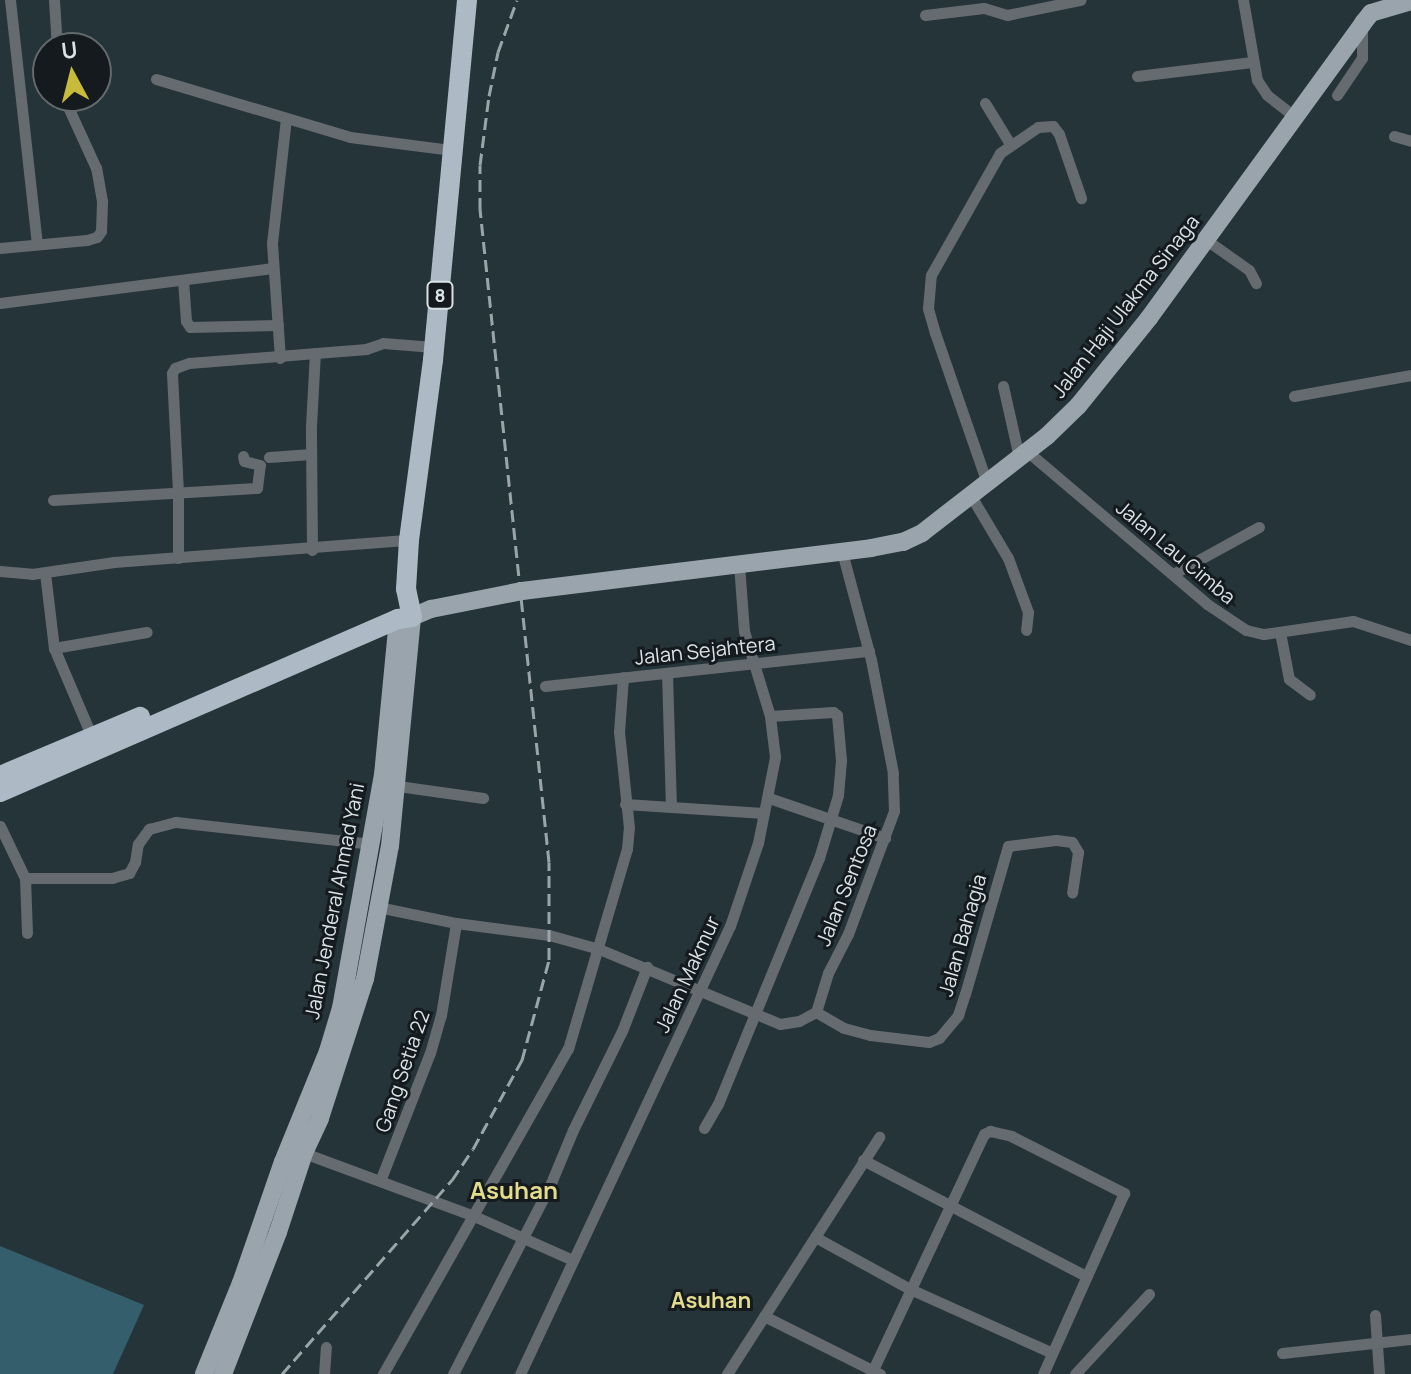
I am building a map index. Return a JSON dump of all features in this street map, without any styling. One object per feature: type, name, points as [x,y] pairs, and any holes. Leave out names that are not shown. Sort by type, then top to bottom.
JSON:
[{"type":"highway","name":"8","points":[[409,608],[409,540],[434,347],[467,0]]},
{"type":"highway","points":[[0,776],[409,608]]},
{"type":"highway","points":[[0,792],[409,608]]},
{"type":"main road","name":"Jalan Haji Ulakma Sinaga","points":[[409,608],[842,552],[903,542],[922,533],[1023,454],[1078,406],[1149,318],[1371,13],[1411,1]]},
{"type":"main road","name":"Jalan Jenderal Ahmad Yani","points":[[223,1374],[304,1153],[328,1051],[349,1004],[378,907],[398,786],[409,608]]},
{"type":"main road","name":"Jalan Jenderal Ahmad Yani","points":[[349,1004],[409,608]]},
{"type":"main road","name":"Jalan Jenderal Ahmad Yani","points":[[204,1374],[311,1116]]},
{"type":"street","points":[[10,0],[37,244]]},
{"type":"street","points":[[54,0],[56,32]]},
{"type":"street","points":[[925,15],[984,8],[1007,15],[1080,0]]},
{"type":"street","points":[[1243,0],[1252,62],[1260,86],[1294,116]]},
{"type":"street","points":[[1337,95],[1362,58],[1363,23]]},
{"type":"street","points":[[1137,76],[1252,62]]},
{"type":"street","points":[[156,79],[350,137],[452,150]]},
{"type":"street","points":[[985,103],[1010,144]]},
{"type":"street","points":[[0,248],[94,239],[101,231],[102,201],[96,168],[70,112]]},
{"type":"street","points":[[280,358],[273,268],[276,191],[286,119]]},
{"type":"street","points":[[987,483],[935,333],[928,286],[1000,153],[1038,127],[1053,126],[1081,198]]},
{"type":"street","points":[[1394,136],[1411,141]]},
{"type":"street","points":[[1205,239],[1249,270],[1256,283]]},
{"type":"street","points":[[0,303],[273,268]]},
{"type":"street","points":[[183,280],[186,321],[190,327],[278,325]]},
{"type":"street","points":[[178,558],[172,380],[175,368],[189,363],[366,349],[383,343],[434,347]]},
{"type":"street","points":[[312,550],[311,454],[315,353]]},
{"type":"street","points":[[1294,396],[1411,375]]},
{"type":"street","points":[[1003,386],[1023,454]]},
{"type":"street","points":[[269,457],[311,454]]},
{"type":"street","name":"Jalan Lau Cimba","points":[[1023,454],[1207,604],[1246,630],[1280,632],[1353,621],[1411,640]]},
{"type":"street","points":[[53,500],[257,488],[260,465],[244,461],[243,456]]},
{"type":"street","points":[[971,496],[1008,558],[1028,612],[1026,630]]},
{"type":"street","points":[[1173,574],[1259,527]]},
{"type":"street","points":[[0,571],[13,574],[45,573],[178,558],[312,550],[409,540]]},
{"type":"street","name":"Jalan Sentosa","points":[[816,1012],[828,973],[848,934],[894,811],[893,773],[869,651],[842,552]]},
{"type":"street","name":"Jalan Makmur","points":[[520,1374],[730,926],[758,843],[775,757],[770,716],[744,631],[739,565]]},
{"type":"street","points":[[45,573],[54,648],[92,737]]},
{"type":"street","points":[[54,648],[147,632]]},
{"type":"street","points":[[1280,632],[1289,679],[1310,695]]},
{"type":"street","name":"Jalan Sejahtera","points":[[545,686],[869,651]]},
{"type":"street","points":[[667,673],[671,807]]},
{"type":"street","points":[[383,1374],[568,1049],[627,849],[619,732],[623,677]]},
{"type":"street","points":[[704,1128],[718,1104],[819,858],[828,819],[838,795],[841,760],[837,715],[833,712],[770,716]]},
{"type":"street","points":[[398,786],[483,798]]},
{"type":"street","points":[[769,798],[885,838]]},
{"type":"street","points":[[625,804],[764,813]]},
{"type":"street","points":[[25,878],[112,878],[129,873],[135,862],[138,844],[149,829],[176,822],[372,844]]},
{"type":"street","points":[[0,826],[25,878],[27,933]]},
{"type":"street","name":"Jalan Bahagia","points":[[816,1012],[844,1028],[870,1035],[929,1042],[939,1038],[958,1015],[1006,851],[1013,843],[1072,842],[1078,852],[1072,893]]},
{"type":"street","points":[[378,907],[456,923],[549,935],[599,949],[647,967],[699,992],[789,1024],[816,1012]]},
{"type":"street","name":"Gang Setia 22","points":[[380,1181],[430,1053],[441,1015],[456,923]]},
{"type":"street","points":[[453,1374],[524,1236],[622,1031],[647,967]]},
{"type":"street","points":[[764,1316],[874,1373],[910,1289],[984,1134],[998,1131],[1124,1193],[1050,1352],[1043,1374]]},
{"type":"street","points":[[727,1374],[879,1137]]},
{"type":"street","points":[[304,1153],[474,1216],[573,1260]]},
{"type":"street","points":[[863,1160],[949,1208],[1086,1276]]},
{"type":"street","points":[[815,1237],[910,1289],[1050,1352]]},
{"type":"street","points":[[1075,1374],[1149,1294]]},
{"type":"street","points":[[1375,1315],[1379,1374]]},
{"type":"street","points":[[1282,1353],[1411,1339]]},
{"type":"street","points":[[324,1374],[326,1347]]},
{"type":"shaded area","points":[[0,1246],[144,1305],[113,1374],[0,1374]]},
{"type":"railway","points":[[282,1374],[452,1180],[473,1149],[522,1060],[549,960],[549,862],[480,209],[480,165],[489,96],[498,52],[517,0]]},
{"type":"district","name":"Asuhan","points":[[514,1190]]},
{"type":"district","name":"Asuhan","points":[[711,1301]]}]
